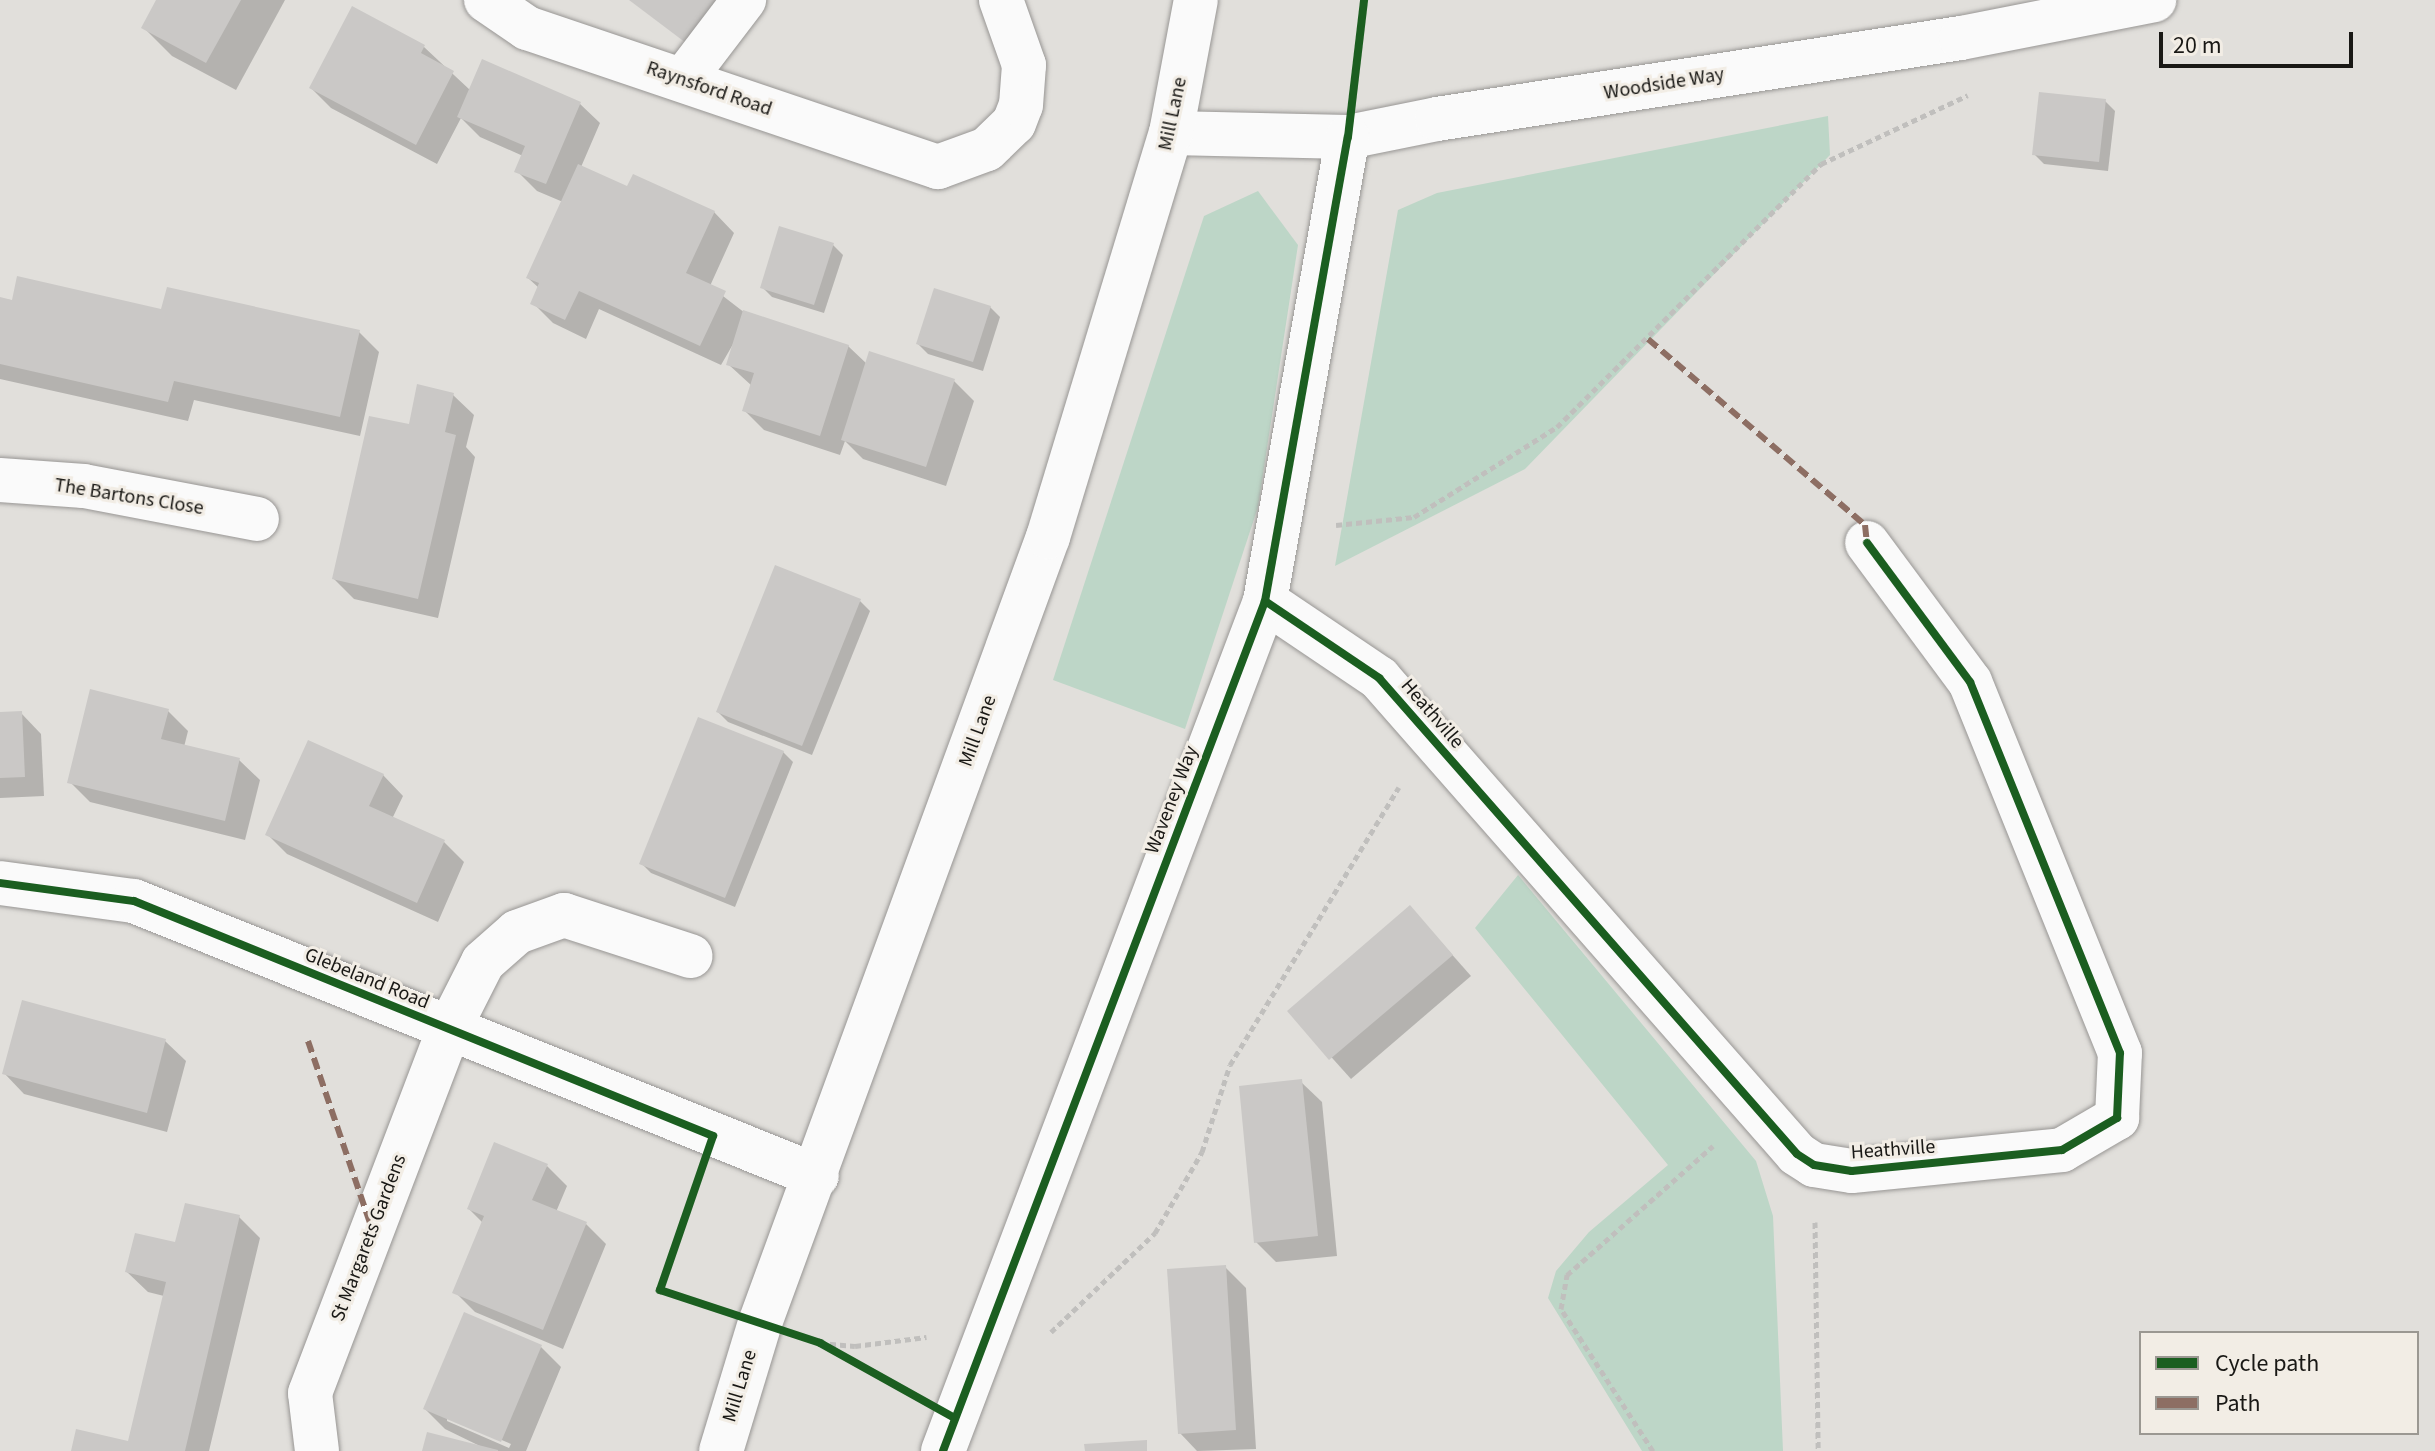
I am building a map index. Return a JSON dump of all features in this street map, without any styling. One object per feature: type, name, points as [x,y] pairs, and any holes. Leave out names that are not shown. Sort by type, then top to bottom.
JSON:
[{"type":"street","name":"Raynsford Road","points":[[486,0],[527,28],[938,167],[987,149],[1014,123],[1021,105],[1024,65],[1001,0]]},
{"type":"street","points":[[683,80],[744,0]]},
{"type":"street","name":"Mill Lane","points":[[721,1451],[760,1323],[817,1176],[1048,537],[1171,133],[1196,0]]},
{"type":"street","name":"Woodside Way","points":[[1171,133],[1348,137],[1437,119],[1961,38],[2154,0]]},
{"type":"street","name":"Waveney Way","points":[[943,1451],[979,1348],[1265,601],[1348,137]]},
{"type":"street","name":"The Bartons Close","points":[[0,480],[84,486],[257,519]]},
{"type":"street","name":"Heathville","points":[[1265,601],[1379,678],[1797,1154],[1814,1165],[1852,1171],[2062,1150],[2117,1118],[2120,1053],[1970,682],[1867,543]]},
{"type":"street","name":"Glebeland Road","points":[[0,883],[134,901],[817,1176]]},
{"type":"street","name":"St Margarets Gardens","points":[[317,1451],[310,1393],[449,1029],[483,962],[517,932],[543,919],[564,915],[690,956]]},
{"type":"path","points":[[1281,509],[1343,527],[1414,517],[1557,427],[1821,164],[1969,99],[1961,38]]},
{"type":"path","points":[[820,1343],[855,1346],[919,1336],[979,1348],[1045,1338],[1155,1233],[1202,1152],[1230,1065],[1430,736]]},
{"type":"path","points":[[1653,1451],[1561,1309],[1567,1275],[1757,1108]]},
{"type":"path","points":[[1814,1165],[1818,1451]]},
{"type":"path","points":[[760,1323],[820,1343],[847,1358]]},
{"type":"green space","points":[[1828,116],[1830,155],[1525,469],[1335,566],[1398,210],[1437,193]]},
{"type":"green space","points":[[1258,191],[1298,245],[1258,507],[1185,729],[1053,680],[1204,216]]},
{"type":"green space","points":[[1518,875],[1756,1161],[1773,1216],[1783,1451],[1642,1451],[1548,1298],[1556,1271],[1589,1232],[1668,1165],[1475,928]]},
{"type":"building","points":[[156,0],[241,0],[206,63],[141,28]]},
{"type":"building","points":[[629,0],[732,0],[694,49]]},
{"type":"building","points":[[352,6],[425,45],[421,53],[454,71],[416,145],[309,88]]},
{"type":"building","points":[[482,59],[581,102],[546,184],[514,172],[525,146],[457,117]]},
{"type":"building","points":[[2039,92],[2106,99],[2099,162],[2032,155]]},
{"type":"building","points":[[578,164],[627,186],[633,174],[715,211],[686,273],[726,291],[700,346],[579,291],[565,320],[530,304],[539,283],[526,278]]},
{"type":"building","points":[[779,226],[834,243],[814,305],[760,288]]},
{"type":"building","points":[[17,276],[161,309],[167,287],[360,330],[340,417],[174,381],[168,402],[0,364],[0,297],[12,300]]},
{"type":"building","points":[[934,288],[991,306],[973,362],[916,344]]},
{"type":"building","points":[[743,310],[849,345],[820,436],[742,411],[754,373],[726,365]]},
{"type":"building","points":[[869,351],[955,379],[926,467],[841,440]]},
{"type":"building","points":[[417,384],[454,393],[445,432],[456,435],[418,599],[332,579],[369,416],[409,424]]},
{"type":"building","points":[[775,565],[861,599],[802,746],[716,712]]},
{"type":"building","points":[[90,689],[169,709],[161,739],[240,758],[225,821],[67,783]]},
{"type":"building","points":[[22,711],[25,777],[0,778],[0,712]]},
{"type":"building","points":[[698,717],[784,751],[725,898],[639,864]]},
{"type":"building","points":[[308,740],[384,774],[369,806],[445,840],[417,903],[265,835]]},
{"type":"building","points":[[1410,905],[1453,955],[1329,1060],[1287,1011]]},
{"type":"building","points":[[22,1000],[166,1039],[147,1113],[2,1074]]},
{"type":"building","points":[[1302,1079],[1318,1236],[1254,1243],[1239,1086]]},
{"type":"building","points":[[494,1142],[548,1164],[532,1200],[587,1222],[543,1330],[452,1293],[484,1216],[467,1209]]},
{"type":"building","points":[[185,1203],[240,1215],[185,1451],[71,1451],[76,1429],[128,1441],[166,1282],[125,1272],[135,1233],[175,1242]]},
{"type":"building","points":[[1226,1265],[1236,1430],[1178,1434],[1167,1269]]},
{"type":"building","points":[[464,1312],[542,1345],[501,1442],[423,1409]]},
{"type":"building","points":[[427,1432],[498,1450],[498,1451],[422,1451]]},
{"type":"building","points":[[1147,1440],[1147,1451],[1085,1451],[1084,1444]]},
{"type":"marked path","points":[[1648,339],[1865,525],[1867,543]]},
{"type":"marked path","points":[[308,1041],[372,1229]]},
{"type":"cycle path","points":[[943,1451],[1265,601],[1348,137],[1364,0]]},
{"type":"cycle path","points":[[1265,601],[1379,678],[1797,1154],[1814,1165],[1852,1171],[2062,1150],[2117,1118],[2120,1053],[1970,682],[1867,543]]},
{"type":"cycle path","points":[[0,883],[134,901],[713,1136],[660,1290],[820,1343],[953,1417]]}]
